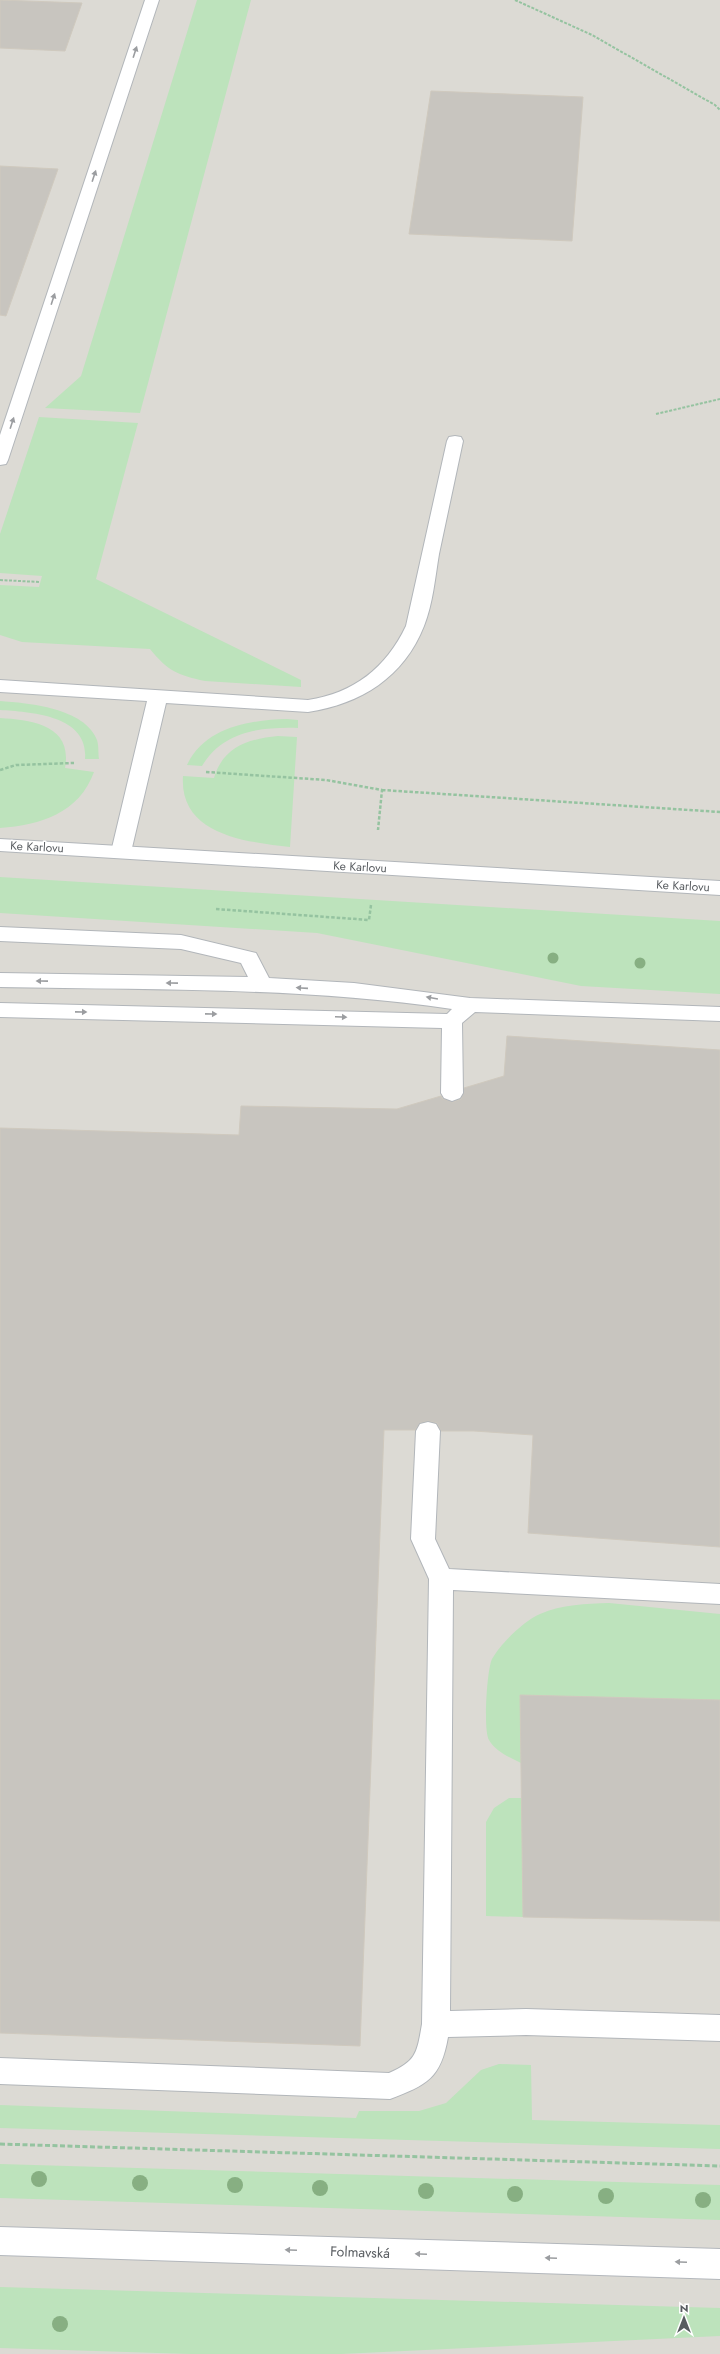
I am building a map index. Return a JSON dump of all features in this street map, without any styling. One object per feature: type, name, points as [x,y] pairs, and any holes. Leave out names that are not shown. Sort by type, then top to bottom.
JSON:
[{"type":"street","points":[[0,460],[152,0]]},
{"type":"street","points":[[0,686],[308,706],[326,704],[351,696],[371,684],[395,661],[415,626],[455,441]]},
{"type":"street","points":[[121,852],[158,696]]},
{"type":"street","name":"Ke Karlovu","points":[[0,845],[720,888]]},
{"type":"street","points":[[0,934],[181,942],[249,958],[262,986]]},
{"type":"street","points":[[0,980],[262,986],[420,996],[470,1005],[720,1014]]},
{"type":"street","points":[[0,1010],[452,1021],[470,1005]]},
{"type":"street","points":[[452,1021],[452,1092]]},
{"type":"street","points":[[0,2071],[390,2086],[413,2076],[430,2058],[436,2024],[441,1579],[423,1539],[428,1431]]},
{"type":"street","points":[[441,1579],[720,1594]]},
{"type":"street","points":[[436,2024],[526,2022],[720,2028]]},
{"type":"street","name":"Folmavská","points":[[0,2241],[720,2264]]},
{"type":"path","points":[[515,0],[592,35],[714,104],[720,110]]},
{"type":"path","points":[[656,414],[720,399]]},
{"type":"path","points":[[0,580],[39,582]]},
{"type":"path","points":[[0,770],[16,765],[74,763]]},
{"type":"path","points":[[382,790],[720,812]]},
{"type":"path","points":[[0,2144],[720,2166]]},
{"type":"shaded area","points":[[0,0],[720,0],[720,2354],[0,2354]]},
{"type":"green space","points":[[197,0],[251,0],[140,413],[45,408],[81,376]]},
{"type":"green space","points":[[39,417],[138,423],[96,579],[301,680],[301,687],[205,681],[187,677],[168,667],[150,649],[22,642],[0,635],[0,585],[39,587],[42,576],[0,573],[0,534]]},
{"type":"green space","points":[[0,701],[25,703],[54,709],[81,721],[91,729],[97,740],[99,759],[85,759],[84,744],[78,733],[68,725],[41,715],[0,710]]},
{"type":"green space","points":[[0,718],[37,723],[48,728],[63,742],[66,754],[65,768],[94,772],[79,798],[57,814],[44,820],[30,824],[0,828]]},
{"type":"green space","points":[[287,719],[298,720],[298,728],[256,730],[232,738],[211,754],[202,766],[187,765],[195,752],[205,742],[230,728],[258,721]]},
{"type":"green space","points":[[278,736],[297,737],[290,847],[236,838],[219,832],[204,823],[192,811],[185,796],[183,776],[214,778],[218,767],[224,759],[238,746],[257,739]]},
{"type":"green space","points":[[0,877],[720,921],[720,994],[581,986],[317,933],[0,913]]},
{"type":"green space","points":[[609,1603],[720,1614],[720,1700],[520,1695],[521,1763],[495,1748],[489,1740],[487,1734],[486,1700],[490,1665],[496,1653],[520,1627],[540,1614],[565,1606]]},
{"type":"green space","points":[[509,1798],[522,1798],[523,1917],[486,1916],[486,1822],[494,1808]]},
{"type":"green space","points":[[499,2064],[531,2065],[532,2120],[720,2125],[720,2149],[0,2128],[0,2105],[356,2118],[359,2111],[419,2111],[446,2103],[481,2070]]},
{"type":"green space","points":[[0,2164],[720,2185],[720,2220],[0,2198]]},
{"type":"green space","points":[[0,2287],[720,2308],[720,2336],[341,2354],[190,2354],[0,2348]]},
{"type":"building","points":[[0,0],[82,3],[65,51],[0,48]]},
{"type":"building","points":[[431,91],[583,97],[572,241],[409,234]]},
{"type":"building","points":[[0,166],[58,169],[6,316],[0,315]]},
{"type":"building","points":[[507,1036],[720,1050],[720,1547],[528,1533],[533,1435],[474,1431],[441,1431],[437,1423],[428,1421],[420,1423],[415,1430],[384,1430],[360,2046],[0,2033],[0,1128],[239,1135],[241,1106],[397,1109],[441,1096],[443,1099],[453,1102],[461,1099],[464,1088],[504,1076]]},
{"type":"building","points":[[520,1695],[720,1700],[720,1921],[523,1917]]}]
